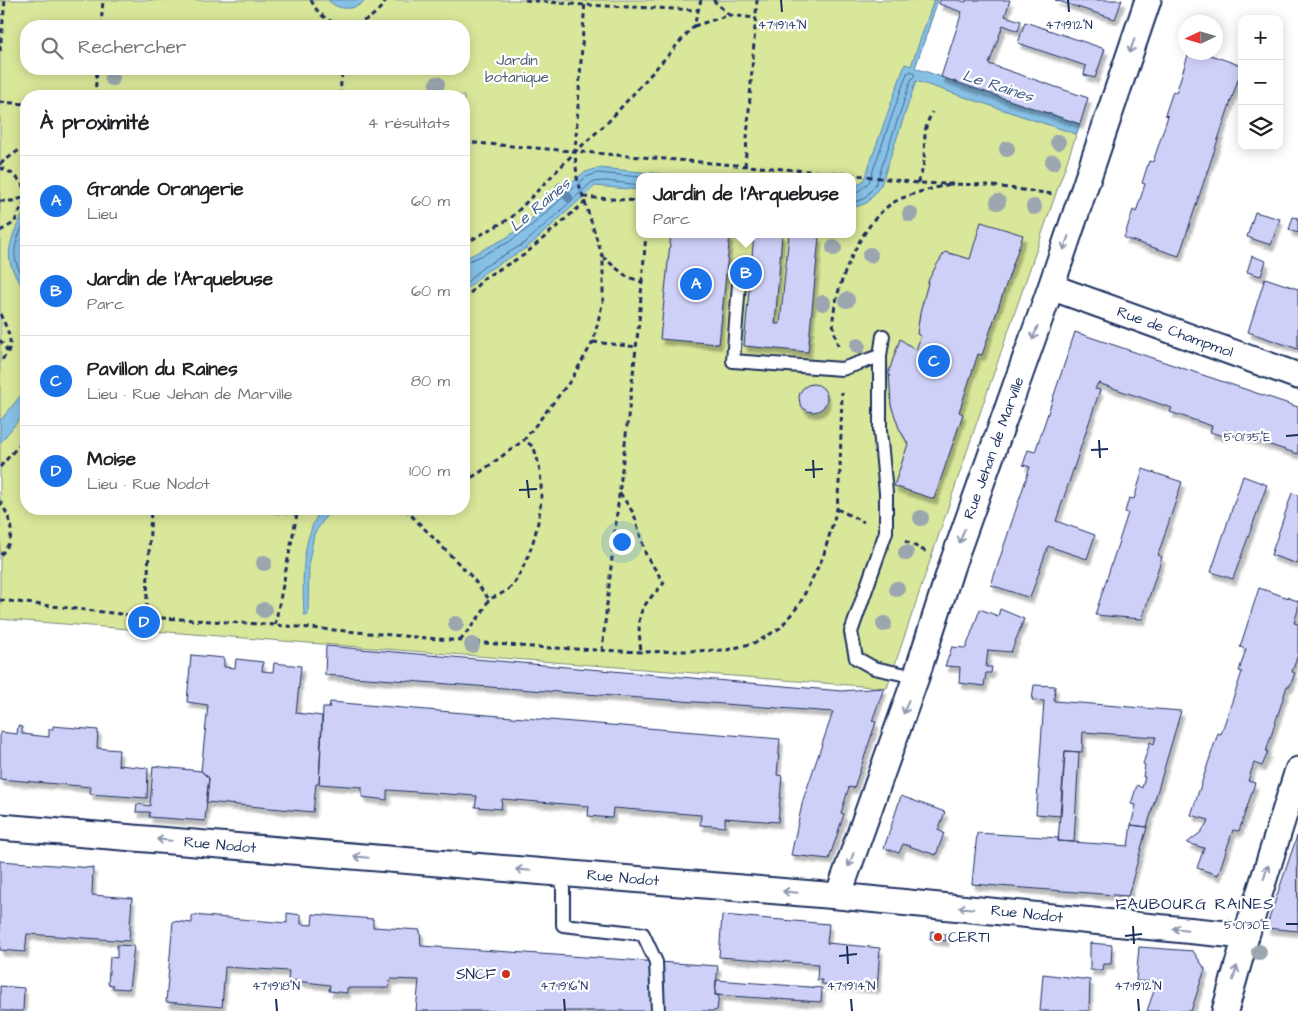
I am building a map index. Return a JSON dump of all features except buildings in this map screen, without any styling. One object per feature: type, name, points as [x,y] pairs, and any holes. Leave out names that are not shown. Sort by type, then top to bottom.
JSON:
[{"type":"street","name":"Rue Jehan de Marville","points":[[838,896],[916,677],[952,565],[1051,287],[1148,0]]},
{"type":"street","name":"Rue de Champmol","points":[[1051,287],[1298,376]]},
{"type":"street","points":[[1225,1011],[1246,936],[1298,770]]},
{"type":"street","name":"Rue Nodot","points":[[0,827],[838,896],[1246,936]]},
{"type":"lane","points":[[739,284],[733,361],[842,369],[880,356]]},
{"type":"lane","points":[[883,336],[880,356],[880,431],[886,493],[886,532],[851,632],[856,658],[874,668],[916,677]]},
{"type":"lane","points":[[563,873],[563,925],[644,934],[656,962],[658,1011]]},
{"type":"path","points":[[0,51],[5,0]]},
{"type":"path","points":[[101,20],[103,0]]},
{"type":"path","points":[[311,0],[314,7],[329,20]]},
{"type":"path","points":[[368,20],[380,10],[386,0]]},
{"type":"path","points":[[525,0],[585,5],[699,10]]},
{"type":"path","points":[[470,478],[524,440],[571,380],[593,342],[603,302],[604,258],[577,178],[575,152],[585,0]]},
{"type":"path","points":[[470,241],[511,218],[575,152],[609,121],[694,26],[702,0]]},
{"type":"path","points":[[713,0],[729,15]]},
{"type":"path","points":[[745,166],[757,0]]},
{"type":"path","points":[[694,26],[729,15],[755,18]]},
{"type":"path","points":[[95,90],[97,75]]},
{"type":"path","points":[[340,90],[342,75]]},
{"type":"path","points":[[0,102],[20,104]]},
{"type":"path","points":[[917,183],[923,172],[925,134],[932,112]]},
{"type":"path","points":[[470,143],[830,173]]},
{"type":"path","points":[[20,151],[0,166],[20,181]]},
{"type":"path","points":[[856,175],[917,183],[986,185],[1081,199]]},
{"type":"path","points":[[0,600],[146,617],[274,625],[602,651],[726,650],[757,642],[780,628],[799,605],[823,557],[837,509],[840,470],[842,369],[833,321],[840,284],[856,249],[874,219],[895,201],[950,184]]},
{"type":"path","points":[[583,197],[636,201]]},
{"type":"path","points":[[0,201],[20,199]]},
{"type":"path","points":[[470,293],[484,278],[524,255],[585,202]]},
{"type":"path","points":[[0,231],[14,223],[20,210]]},
{"type":"path","points":[[602,651],[637,347],[646,238]]},
{"type":"path","points":[[604,258],[626,276],[642,282]]},
{"type":"path","points":[[0,314],[11,341],[8,353],[0,361]]},
{"type":"path","points":[[0,340],[8,353]]},
{"type":"path","points":[[593,342],[637,347]]},
{"type":"path","points":[[460,641],[482,613],[489,599],[503,593],[514,583],[532,546],[540,516],[540,468],[534,448],[524,440]]},
{"type":"path","points":[[0,467],[20,445]]},
{"type":"path","points":[[619,493],[634,514],[646,555],[664,583],[643,606],[638,622],[641,652]]},
{"type":"path","points":[[0,502],[9,519],[11,538],[8,548],[0,555]]},
{"type":"path","points":[[146,617],[151,515]]},
{"type":"path","points":[[274,625],[296,515]]},
{"type":"path","points":[[412,515],[470,575],[489,599]]},
{"type":"path","points":[[886,532],[952,565]]},
{"type":"green space","name":"Jardin botanique","points":[[0,0],[938,0],[915,68],[1080,124],[887,688],[0,619]]},
{"type":"water","points":[[328,0],[366,0],[352,8],[342,8]]},
{"type":"water","points":[[934,0],[938,0],[915,68],[1080,124],[1076,134],[916,81],[881,185],[867,203],[856,207],[856,186],[864,180],[905,64],[911,66]]},
{"type":"water","points":[[598,168],[653,173],[636,173],[636,190],[595,186],[528,247],[485,272],[470,286],[470,256],[506,238],[528,222],[583,173]]},
{"type":"water","points":[[20,220],[20,283],[12,269],[10,258],[11,244]]},
{"type":"water","points":[[20,396],[20,418],[0,443],[0,421]]},
{"type":"water","points":[[318,515],[327,515],[314,534],[309,561],[308,615],[304,615],[303,572],[308,540]]},
{"type":"waterway","name":"Le Raines","points":[[560,187],[569,198]]},
{"type":"place","name":"Jardin de l'Arquebuse","points":[[746,273]]},
{"type":"place","name":"Grande Orangerie","points":[[696,284]]},
{"type":"place","name":"Pavillon du Raines","points":[[934,361]]},
{"type":"place","name":"Moise","points":[[144,622]]},
{"type":"place","name":"CERTI","points":[[938,937]]},
{"type":"place","name":"SNCF","points":[[506,974]]},
{"type":"district","name":"FAUBOURG RAINES","points":[[1195,904]]}]
